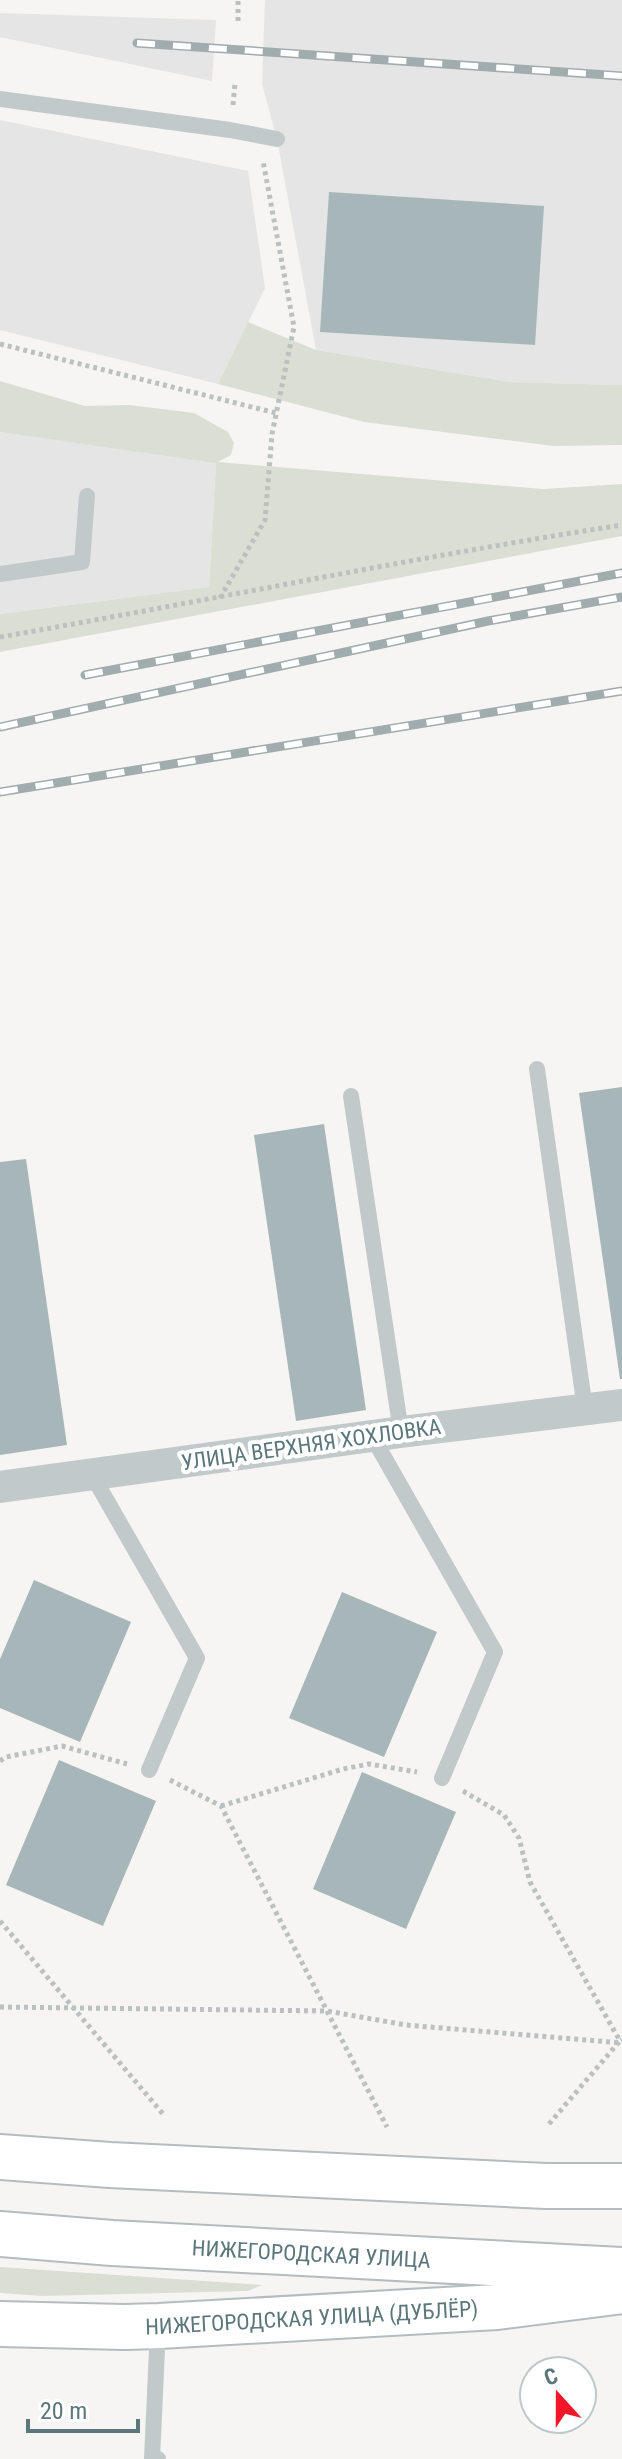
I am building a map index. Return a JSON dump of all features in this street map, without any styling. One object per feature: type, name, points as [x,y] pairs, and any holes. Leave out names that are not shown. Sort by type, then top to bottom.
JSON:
[{"type":"main road","points":[[0,2157],[546,2186],[622,2186]]},
{"type":"main road","name":"НИЖЕГОРОДСКАЯ УЛИЦА","points":[[0,2234],[112,2243],[622,2270]]},
{"type":"main road","name":"НИЖЕГОРОДСКАЯ УЛИЦА (ДУБЛЁР)","points":[[0,2324],[159,2326],[497,2307],[622,2291]]},
{"type":"street","name":"УЛИЦА ВЕРХНЯЯ ХОХЛОВКА","points":[[0,1487],[622,1405]]},
{"type":"lane","points":[[0,99],[277,139]]},
{"type":"lane","points":[[0,574],[82,562],[87,496]]},
{"type":"lane","points":[[537,1069],[585,1409]]},
{"type":"lane","points":[[351,1096],[386,1434],[495,1652],[442,1778]]},
{"type":"lane","points":[[91,1473],[197,1658],[149,1770]]},
{"type":"lane","points":[[158,2459],[151,2459],[159,2326]]},
{"type":"path","points":[[238,0],[238,21]]},
{"type":"path","points":[[219,599],[265,520],[276,413],[294,327],[259,136]]},
{"type":"path","points":[[0,344],[276,413]]},
{"type":"path","points":[[0,637],[219,599],[507,543],[622,525]]},
{"type":"path","points":[[0,1761],[6,1757],[62,1746],[149,1770],[221,1806],[387,2127]]},
{"type":"path","points":[[221,1806],[369,1764],[442,1778],[504,1815],[519,1838],[530,1882],[621,2041]]},
{"type":"path","points":[[0,1921],[163,2114]]},
{"type":"path","points":[[0,2007],[327,2011],[406,2025],[621,2041]]},
{"type":"path","points":[[549,2124],[621,2041]]},
{"type":"shaded area","points":[[265,0],[622,0],[622,385],[510,382],[316,350],[277,139],[262,84]]},
{"type":"shaded area","points":[[0,13],[216,20],[212,81],[0,37]]},
{"type":"shaded area","points":[[0,120],[248,171],[265,288],[218,384],[0,330]]},
{"type":"shaded area","points":[[248,322],[316,350],[510,382],[622,385],[622,445],[553,446],[364,422],[218,384]]},
{"type":"shaded area","points":[[0,381],[85,406],[129,405],[194,413],[228,432],[234,443],[231,455],[218,462],[543,489],[622,484],[622,536],[0,652],[0,614],[209,587],[216,463],[0,432]]},
{"type":"shaded area","points":[[0,432],[216,462],[209,587],[0,614]]},
{"type":"shaded area","points":[[0,2267],[262,2285],[248,2291],[43,2296],[0,2293]]},
{"type":"building","points":[[329,192],[544,206],[535,345],[320,332]]},
{"type":"building","points":[[622,1087],[622,1379],[620,1379],[579,1093]]},
{"type":"building","points":[[324,1124],[366,1410],[296,1421],[254,1135]]},
{"type":"building","points":[[26,1159],[67,1445],[0,1455],[0,1162]]},
{"type":"building","points":[[34,1580],[131,1622],[80,1742],[0,1708],[0,1659]]},
{"type":"building","points":[[342,1592],[437,1632],[384,1757],[289,1718]]},
{"type":"building","points":[[59,1760],[156,1801],[103,1926],[6,1885]]},
{"type":"building","points":[[362,1772],[456,1812],[406,1929],[313,1889]]},
{"type":"railway","points":[[137,43],[622,76]]},
{"type":"railway","points":[[85,675],[622,573]]},
{"type":"railway","points":[[0,727],[488,621],[622,597]]},
{"type":"railway","points":[[0,792],[622,691]]}]
